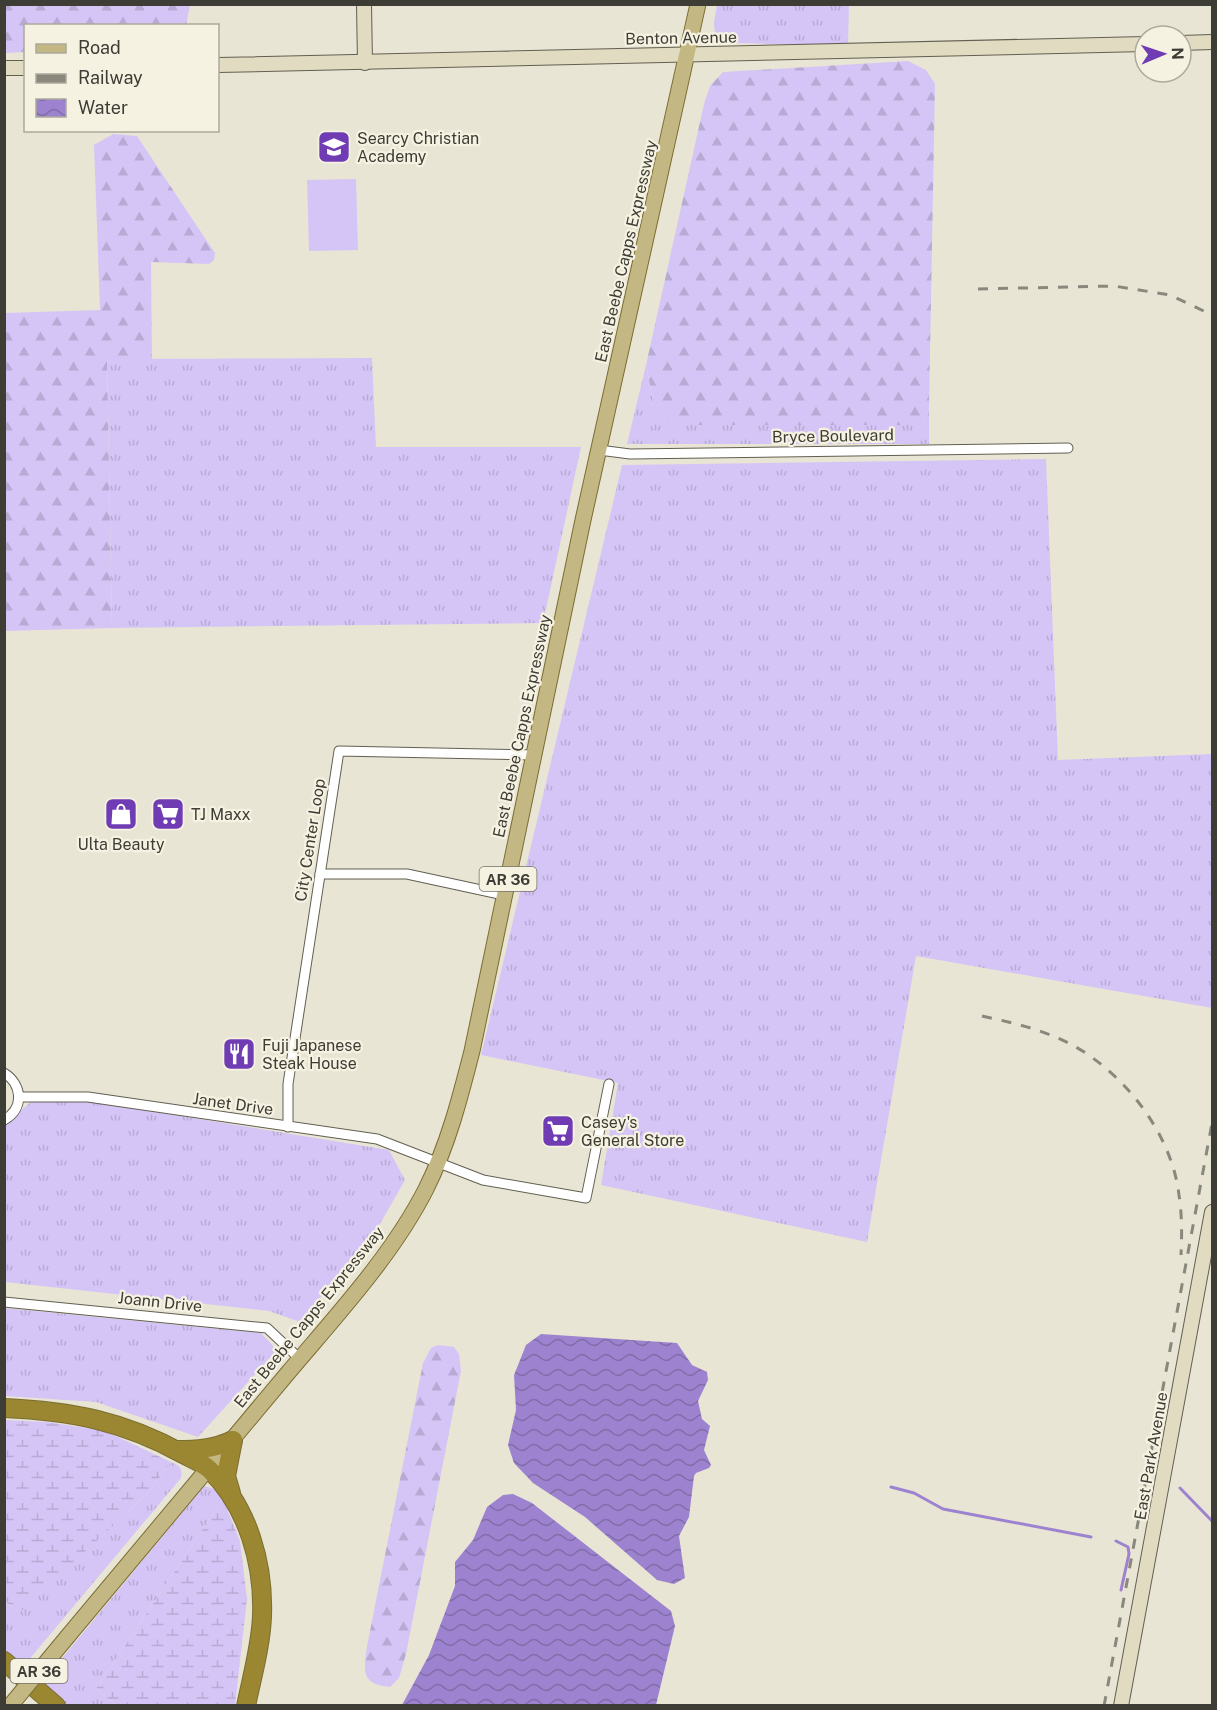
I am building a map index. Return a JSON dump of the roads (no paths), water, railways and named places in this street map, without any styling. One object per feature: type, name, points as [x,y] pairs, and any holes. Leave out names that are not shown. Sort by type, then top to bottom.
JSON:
[{"type":"highway","points":[[4,1408],[50,1410],[102,1419],[175,1450],[209,1468],[231,1493]]},
{"type":"highway","points":[[175,1450],[199,1450],[233,1440]]},
{"type":"highway","points":[[233,1440],[226,1476],[231,1493],[251,1537],[261,1581],[262,1617],[246,1706]]},
{"type":"highway","points":[[4,1661],[56,1706]]},
{"type":"main road","name":"East Beebe Capps Expressway","points":[[10,1706],[300,1359],[397,1238],[439,1162],[458,1106],[469,1062],[599,450],[689,54],[698,4]]},
{"type":"street","points":[[364,4],[365,63]]},
{"type":"street","points":[[1193,43],[1212,42]]},
{"type":"street","name":"Benton Avenue","points":[[219,65],[1133,44]]},
{"type":"street","points":[[4,68],[24,68]]},
{"type":"street","name":"Bryce Boulevard","points":[[599,450],[630,454],[1068,448]]},
{"type":"street","name":"City Center Loop","points":[[288,1127],[288,1084],[339,751],[534,755]]},
{"type":"street","points":[[320,874],[407,874],[504,896]]},
{"type":"street","points":[[4,1072],[18,1086],[19,1097],[15,1111],[4,1120]]},
{"type":"street","name":"Janet Drive","points":[[19,1097],[88,1097],[377,1139],[483,1180],[586,1198],[609,1084]]},
{"type":"street","name":"East Park Avenue","points":[[1121,1706],[1212,1212]]},
{"type":"street","name":"Joann Drive","points":[[4,1302],[267,1328],[300,1359]]},
{"type":"water","points":[[541,1334],[677,1343],[692,1365],[707,1372],[708,1380],[698,1401],[702,1419],[710,1426],[704,1450],[711,1465],[694,1476],[689,1517],[679,1536],[685,1578],[674,1584],[657,1580],[585,1517],[533,1483],[514,1463],[508,1445],[516,1410],[514,1375],[526,1345]]},
{"type":"water","points":[[513,1494],[532,1503],[671,1611],[675,1626],[656,1705],[402,1705],[429,1655],[455,1586],[455,1562],[473,1540],[487,1507],[503,1495]]},
{"type":"waterway","points":[[891,1487],[914,1493],[943,1509],[1091,1537]]},
{"type":"waterway","points":[[1180,1488],[1212,1521]]},
{"type":"waterway","points":[[1116,1541],[1128,1547],[1129,1554],[1121,1590]]},
{"type":"railway","points":[[978,289],[1114,286],[1170,295],[1212,315]]},
{"type":"railway","points":[[982,1016],[1006,1021],[1063,1040],[1093,1058],[1128,1090],[1156,1129],[1175,1173],[1181,1210],[1181,1255]]},
{"type":"railway","points":[[1104,1706],[1212,1123]]},
{"type":"place","name":"Searcy Christian Academy","points":[[334,147]]},
{"type":"place","name":"Ulta Beauty","points":[[121,814]]},
{"type":"place","name":"TJ Maxx","points":[[168,814]]},
{"type":"place","name":"Fuji Japanese Steak House","points":[[239,1054]]},
{"type":"place","name":"Casey's General Store","points":[[558,1131]]}]
